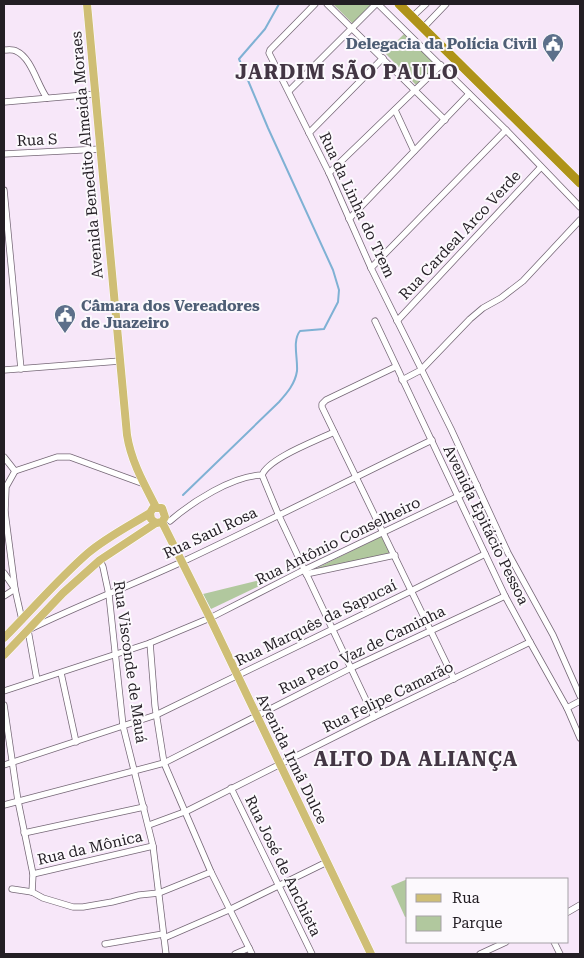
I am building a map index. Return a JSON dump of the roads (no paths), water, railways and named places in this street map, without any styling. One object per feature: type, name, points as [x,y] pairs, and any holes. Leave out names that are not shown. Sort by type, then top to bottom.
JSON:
[{"type":"highway","points":[[399,4],[580,184]]},
{"type":"main road","name":"Avenida Benedito Almeida Moraes","points":[[87,4],[128,445],[144,484],[152,510]]},
{"type":"main road","points":[[4,638],[89,552],[152,510],[159,507],[164,511],[165,517],[162,522],[100,560],[63,593],[28,630]]},
{"type":"main road","points":[[152,510],[151,520],[162,522]]},
{"type":"main road","name":"Avenida Irmã Dulce","points":[[162,522],[371,954]]},
{"type":"main road","name":"Rua Saul Rosa","points":[[4,655],[28,630]]},
{"type":"street","name":"Rua da Linha do Trem","points":[[316,4],[269,52],[329,173],[371,268],[477,485],[508,553],[553,635],[580,696]]},
{"type":"street","points":[[327,4],[445,120]]},
{"type":"street","points":[[289,91],[377,4],[441,65],[580,207]]},
{"type":"street","points":[[412,17],[426,4]]},
{"type":"street","points":[[423,28],[446,4]]},
{"type":"street","points":[[4,50],[16,50],[24,57],[34,71],[37,82],[47,98]]},
{"type":"street","points":[[309,133],[383,58]]},
{"type":"street","points":[[329,173],[441,65]]},
{"type":"street","points":[[4,102],[96,94]]},
{"type":"street","points":[[349,219],[469,94]]},
{"type":"street","points":[[395,110],[414,151]]},
{"type":"street","points":[[371,268],[506,130]]},
{"type":"street","name":"Rua S","points":[[4,154],[101,149]]},
{"type":"street","name":"Rua Cardeal Arco Verde","points":[[397,322],[541,167]]},
{"type":"street","points":[[4,190],[21,368]]},
{"type":"street","points":[[402,380],[421,370],[470,318],[523,282],[580,220]]},
{"type":"street","name":"Avenida Epitácio Pessoa","points":[[375,321],[395,367],[459,496],[505,596],[568,708],[580,738]]},
{"type":"street","points":[[4,370],[120,361]]},
{"type":"street","points":[[395,367],[326,400],[322,407],[454,679]]},
{"type":"street","points":[[334,432],[280,457],[264,470],[262,475],[279,516],[374,717]]},
{"type":"street","name":"Rua Saul Rosa","points":[[28,630],[279,516],[432,440]]},
{"type":"street","points":[[4,477],[15,471],[57,457],[70,456],[144,484]]},
{"type":"street","points":[[4,457],[15,471]]},
{"type":"street","points":[[15,471],[4,493],[4,512],[15,589],[22,620]]},
{"type":"street","points":[[162,522],[244,477],[262,475]]},
{"type":"street","name":"Rua Antônio Conselheiro","points":[[4,691],[150,643],[210,618],[459,496],[477,485]]},
{"type":"street","name":"Rua Marquês da Sapucaí","points":[[4,765],[156,714],[333,630],[485,554]]},
{"type":"street","name":"Rua Antônio Conselheiro","points":[[305,572],[395,555]]},
{"type":"street","name":"Rua Visconde de Mauá","points":[[100,560],[108,595],[123,726],[153,846],[166,954]]},
{"type":"street","points":[[4,573],[15,589]]},
{"type":"street","points":[[4,596],[15,589]]},
{"type":"street","name":"Rua Pero Vaz de Caminha","points":[[4,805],[164,763],[351,668],[505,596]]},
{"type":"street","points":[[28,630],[38,680]]},
{"type":"street","name":"Rua Felipe Camarão","points":[[149,825],[187,811],[374,717],[530,642]]},
{"type":"street","points":[[150,643],[156,714],[164,763],[187,811],[211,872],[251,951],[235,954]]},
{"type":"street","points":[[61,673],[76,742]]},
{"type":"street","points":[[568,708],[580,701]]},
{"type":"street","points":[[4,705],[18,801],[33,874],[32,892]]},
{"type":"street","name":"Rua José de Anchieta","points":[[231,788],[312,954]]},
{"type":"street","points":[[24,834],[144,807]]},
{"type":"street","name":"Rua da Mônica","points":[[33,874],[153,846]]},
{"type":"street","points":[[105,944],[163,936],[231,909],[327,862]]},
{"type":"street","points":[[12,889],[32,892],[43,898],[83,907],[146,893],[159,893],[211,872]]},
{"type":"street","points":[[480,954],[504,943]]},
{"type":"waterway","points":[[183,495],[285,395],[296,376],[296,340],[300,331],[324,329],[338,302],[339,290],[333,270],[268,128],[239,59],[265,29],[279,4]]},
{"type":"place","name":"Delegacia da Polícia Civil","points":[[553,63]]},
{"type":"place","name":"Câmara dos Vereadores de Juazeiro","points":[[65,334]]},
{"type":"district","name":"JARDIM SÃO PAULO","points":[[347,72]]},
{"type":"district","name":"ALTO DA ALIANÇA","points":[[416,759]]}]
